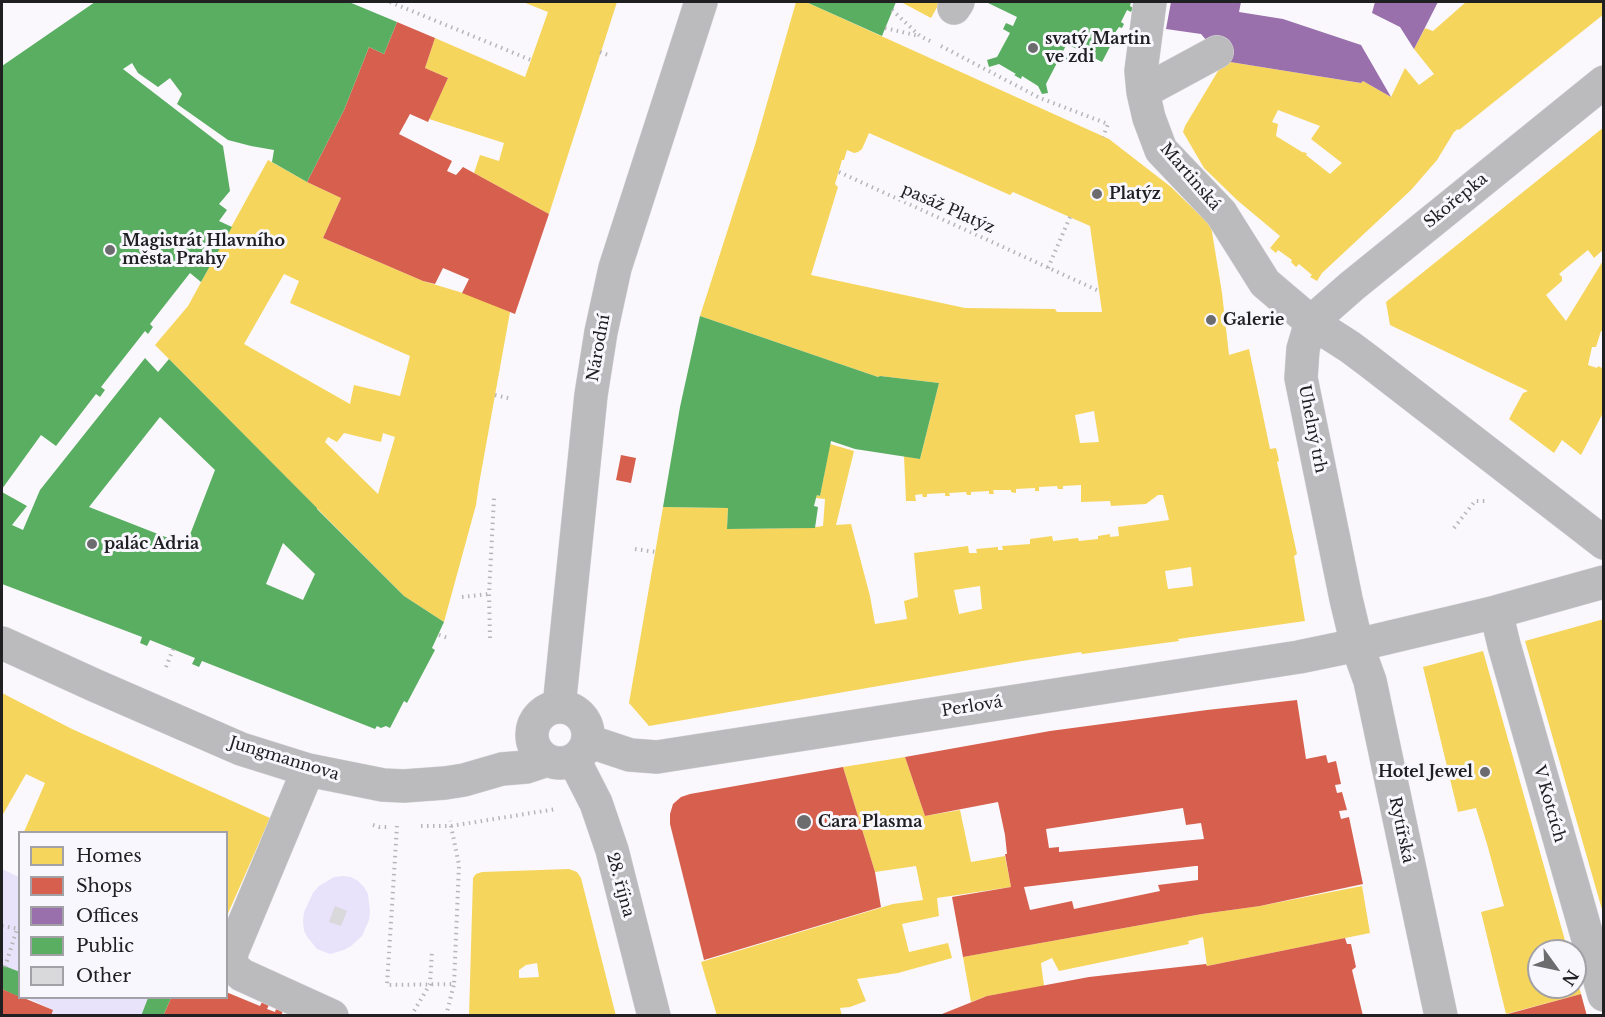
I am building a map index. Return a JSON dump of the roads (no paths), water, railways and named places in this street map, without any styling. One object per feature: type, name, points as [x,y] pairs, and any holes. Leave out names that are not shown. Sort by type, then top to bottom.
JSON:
[{"type":"street","name":"Národní","points":[[559,707],[591,395],[601,332],[615,268],[701,2]]},
{"type":"street","name":"Martinská","points":[[1150,2],[1141,71],[1149,118],[1161,150],[1221,213],[1265,283],[1311,322]]},
{"type":"street","points":[[1143,92],[1216,52]]},
{"type":"street","name":"Skořepka","points":[[1311,322],[1352,286],[1604,82]]},
{"type":"street","points":[[1311,322],[1364,357],[1604,543]]},
{"type":"street","name":"Uhelný trh","points":[[1311,322],[1303,349],[1301,378],[1357,645]]},
{"type":"street","points":[[1357,645],[1496,612],[1604,582]]},
{"type":"street","name":"V Kotcích","points":[[1496,612],[1604,995]]},
{"type":"street","name":"Jungmannova","points":[[2,643],[94,686],[241,749],[308,770],[383,785],[404,786],[464,780],[502,769],[526,767],[570,754]]},
{"type":"street","name":"Perlová","points":[[570,754],[657,757],[1299,657],[1357,645]]},
{"type":"street","name":"Rytířská","points":[[1357,645],[1370,681],[1441,1016]]},
{"type":"street","points":[[564,707],[573,710],[581,715],[586,723],[588,732],[570,754],[538,754],[534,746],[533,726],[538,717],[550,708],[564,707]]},
{"type":"street","name":"28. října","points":[[570,754],[596,803],[612,850],[654,1016]]},
{"type":"street","points":[[308,770],[232,952],[231,962],[242,975],[333,1016]]},
{"type":"place","name":"svatý Martin ve zdi","points":[[1033,48]]},
{"type":"place","name":"Platýz","points":[[1097,194]]},
{"type":"place","name":"Magistrát Hlavního města Prahy","points":[[110,250]]},
{"type":"place","name":"Galerie","points":[[1211,320]]},
{"type":"place","name":"palác Adria","points":[[92,544]]},
{"type":"place","name":"Hotel Jewel","points":[[1485,772]]},
{"type":"place","name":"Cara Plasma","points":[[804,822]]}]
